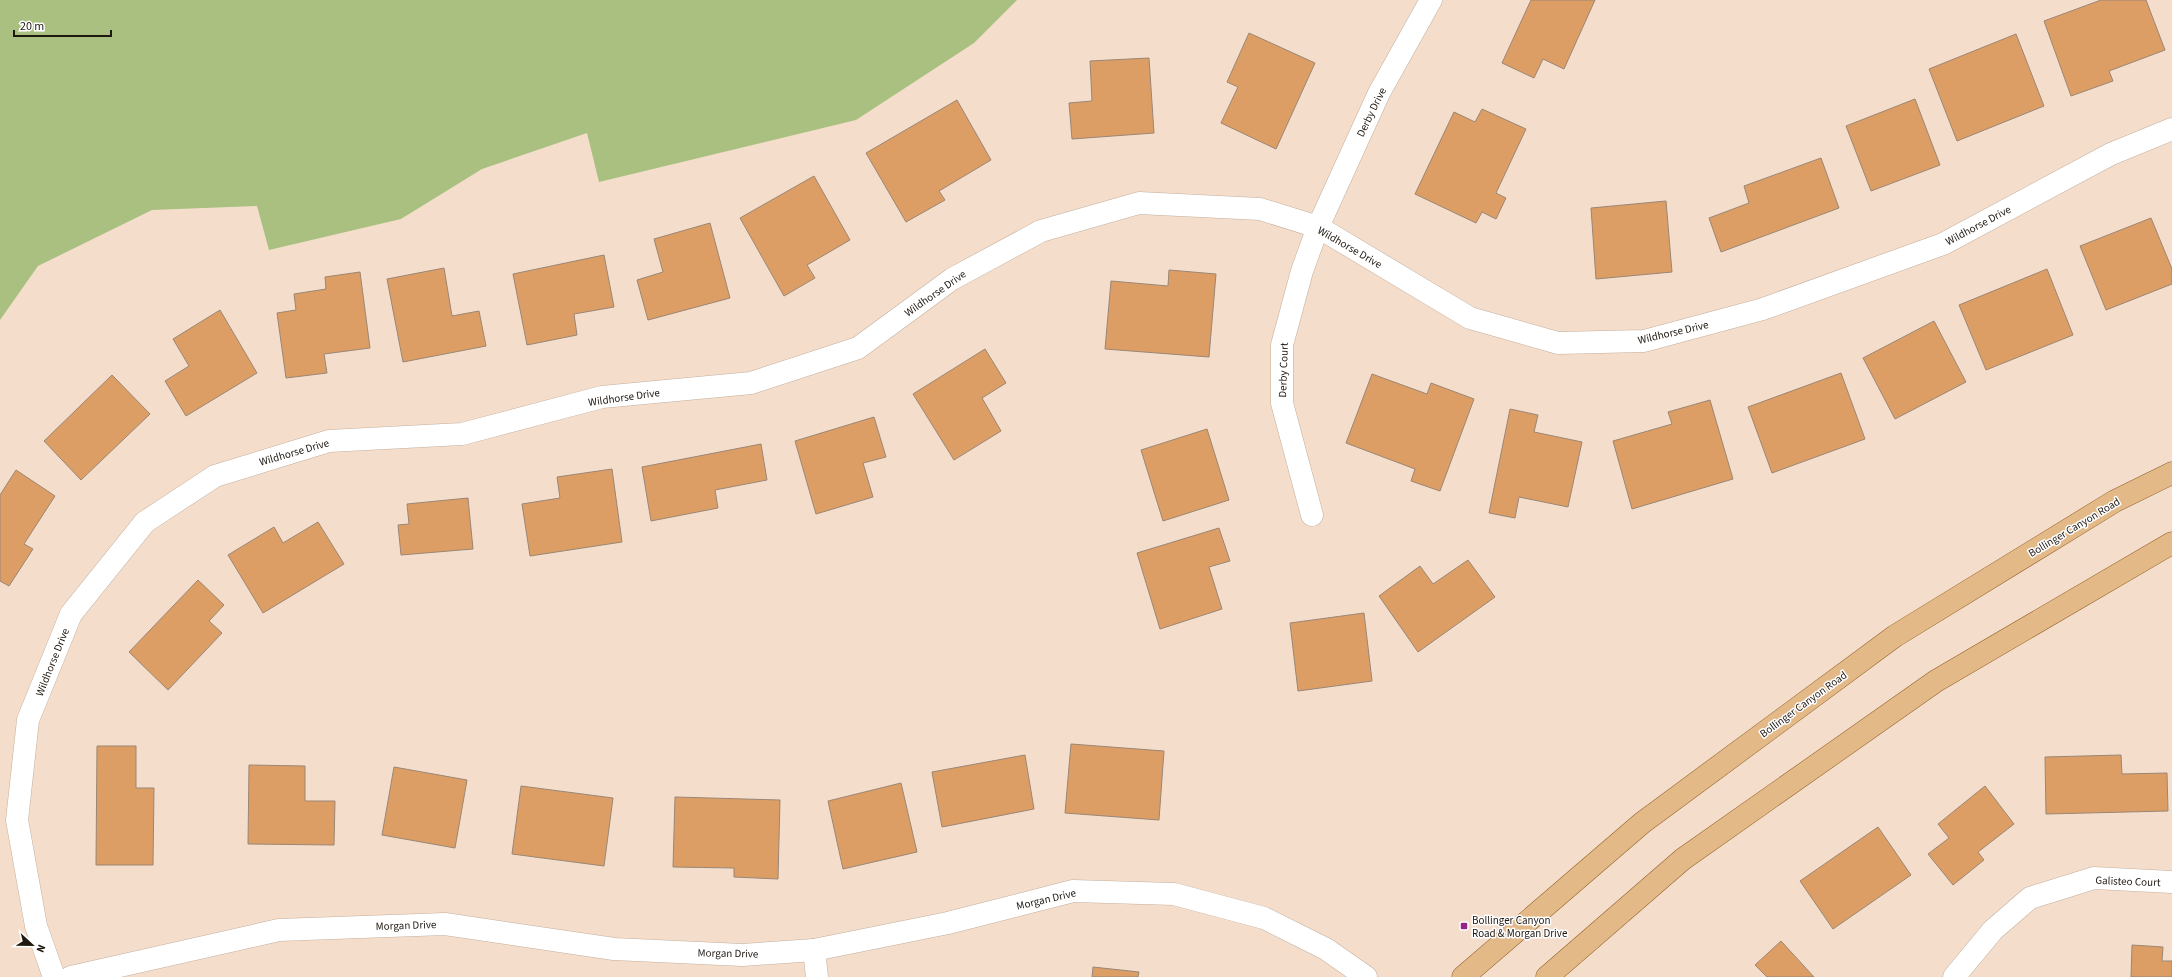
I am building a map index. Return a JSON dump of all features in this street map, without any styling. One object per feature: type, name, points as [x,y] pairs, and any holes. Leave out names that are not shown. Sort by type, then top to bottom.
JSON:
[{"type":"main road","name":"Bollinger Canyon Road","points":[[1463,977],[1642,823],[1895,636],[2115,501],[2172,473]]},
{"type":"main road","points":[[1547,977],[1683,860],[1936,681],[2172,543]]},
{"type":"street","name":"Derby Drive","points":[[1318,227],[1379,93],[1431,0]]},
{"type":"street","name":"Wildhorse Drive","points":[[54,977],[36,926],[17,820],[28,720],[71,614],[144,522],[215,476],[329,441],[462,434],[602,398],[751,383],[858,348],[952,279],[1041,231],[1139,203],[1260,209],[1318,227],[1470,318],[1558,343],[1644,341],[1763,309],[1943,244],[2111,154],[2172,129]]},
{"type":"street","name":"Derby Court","points":[[1312,515],[1282,403],[1282,346],[1302,271],[1318,227]]},
{"type":"street","name":"Galisteo Court","points":[[1954,977],[1993,930],[2030,898],[2094,878],[2172,882]]},
{"type":"street","name":"Morgan Drive","points":[[71,977],[279,930],[445,924],[614,949],[742,955],[814,950],[948,923],[1073,891],[1174,894],[1264,918],[1326,949],[1366,977]]},
{"type":"street","points":[[814,950],[816,977]]},
{"type":"green space","points":[[0,0],[1017,0],[974,43],[856,120],[599,182],[587,133],[482,169],[401,219],[269,250],[257,206],[152,210],[38,266],[0,320]]},
{"type":"building","points":[[1531,0],[1595,0],[1564,69],[1543,59],[1534,78],[1502,63]]},
{"type":"building","points":[[2101,0],[2146,0],[2165,50],[2109,71],[2113,81],[2071,96],[2044,21]]},
{"type":"building","points":[[1249,33],[1315,63],[1276,149],[1221,123],[1238,87],[1227,82]]},
{"type":"building","points":[[2016,34],[2044,106],[1957,141],[1929,69]]},
{"type":"building","points":[[1149,58],[1154,133],[1072,139],[1069,103],[1092,101],[1090,61]]},
{"type":"building","points":[[1915,99],[1940,165],[1871,191],[1846,126]]},
{"type":"building","points":[[957,100],[991,160],[939,191],[945,200],[906,222],[866,153]]},
{"type":"building","points":[[1482,109],[1526,129],[1496,193],[1506,198],[1496,219],[1482,212],[1476,223],[1415,194],[1454,112],[1475,122]]},
{"type":"building","points":[[1821,158],[1839,208],[1721,252],[1709,218],[1749,203],[1744,186]]},
{"type":"building","points":[[814,176],[850,240],[807,265],[815,278],[784,296],[740,218]]},
{"type":"building","points":[[1666,201],[1672,272],[1596,279],[1591,208]]},
{"type":"building","points":[[2151,218],[2172,269],[2172,284],[2106,310],[2080,246]]},
{"type":"building","points":[[710,223],[730,298],[648,320],[637,280],[663,272],[654,239]]},
{"type":"building","points":[[604,255],[614,307],[574,314],[577,335],[527,345],[513,274]]},
{"type":"building","points":[[444,268],[452,316],[479,311],[486,346],[403,362],[387,279]]},
{"type":"building","points":[[2047,269],[2073,335],[1986,370],[1959,305]]},
{"type":"building","points":[[1169,270],[1216,274],[1209,357],[1105,349],[1111,281],[1168,286]]},
{"type":"building","points":[[360,272],[370,348],[324,354],[327,373],[286,378],[277,313],[296,310],[294,294],[326,289],[325,277]]},
{"type":"building","points":[[220,310],[257,373],[186,416],[165,381],[189,366],[173,339]]},
{"type":"building","points":[[1934,321],[1966,382],[1895,419],[1863,358]]},
{"type":"building","points":[[985,349],[1006,383],[982,398],[1001,431],[954,460],[913,394]]},
{"type":"building","points":[[1841,373],[1865,439],[1772,473],[1748,407]]},
{"type":"building","points":[[1372,374],[1427,394],[1431,383],[1474,399],[1440,491],[1411,481],[1415,469],[1346,443]]},
{"type":"building","points":[[112,375],[150,414],[81,480],[44,441]]},
{"type":"building","points":[[1710,400],[1733,479],[1632,509],[1613,441],[1672,424],[1668,412]]},
{"type":"building","points":[[1510,409],[1538,415],[1534,432],[1582,442],[1568,507],[1519,497],[1515,518],[1489,513]]},
{"type":"building","points":[[874,417],[886,457],[863,463],[873,497],[816,514],[795,441]]},
{"type":"building","points":[[1207,429],[1229,500],[1163,521],[1141,450]]},
{"type":"building","points":[[761,444],[767,480],[715,490],[718,508],[651,521],[642,467]]},
{"type":"building","points":[[612,469],[622,542],[530,556],[522,504],[560,498],[557,477]]},
{"type":"building","points":[[16,470],[55,496],[24,544],[33,549],[9,586],[0,581],[0,495]]},
{"type":"building","points":[[468,498],[473,549],[401,555],[398,525],[409,524],[407,504]]},
{"type":"building","points":[[318,522],[344,564],[263,613],[228,555],[274,527],[283,543]]},
{"type":"building","points":[[1219,528],[1230,561],[1209,567],[1222,609],[1160,629],[1137,553]]},
{"type":"building","points":[[1468,560],[1495,597],[1418,652],[1379,596],[1420,566],[1433,584]]},
{"type":"building","points":[[198,580],[224,605],[209,621],[222,633],[168,690],[129,652]]},
{"type":"building","points":[[1364,613],[1372,681],[1298,691],[1290,623]]},
{"type":"building","points":[[1071,744],[1164,751],[1159,820],[1065,813]]},
{"type":"building","points":[[97,746],[136,746],[136,788],[154,788],[153,865],[96,865]]},
{"type":"building","points":[[1025,755],[1034,809],[942,827],[932,772]]},
{"type":"building","points":[[2121,755],[2122,774],[2167,773],[2168,811],[2046,814],[2045,757]]},
{"type":"building","points":[[249,765],[305,766],[305,801],[335,801],[334,845],[248,844]]},
{"type":"building","points":[[394,767],[467,780],[455,848],[382,835]]},
{"type":"building","points":[[901,783],[917,852],[843,869],[828,801]]},
{"type":"building","points":[[521,786],[613,798],[604,866],[512,854]]},
{"type":"building","points":[[1985,786],[2014,824],[1978,852],[1984,860],[1953,885],[1928,854],[1949,838],[1938,824]]},
{"type":"building","points":[[675,797],[780,800],[778,879],[734,877],[734,868],[673,867]]},
{"type":"building","points":[[1878,827],[1911,875],[1833,929],[1800,881]]},
{"type":"building","points":[[1781,941],[1814,977],[1767,977],[1755,965]]},
{"type":"building","points":[[2132,945],[2163,947],[2162,961],[2172,961],[2172,977],[2131,977]]},
{"type":"building","points":[[1093,967],[1139,972],[1138,977],[1092,977]]},
{"type":"place","name":"Bollinger Canyon Road & Morgan Drive","points":[[1464,926]]}]
